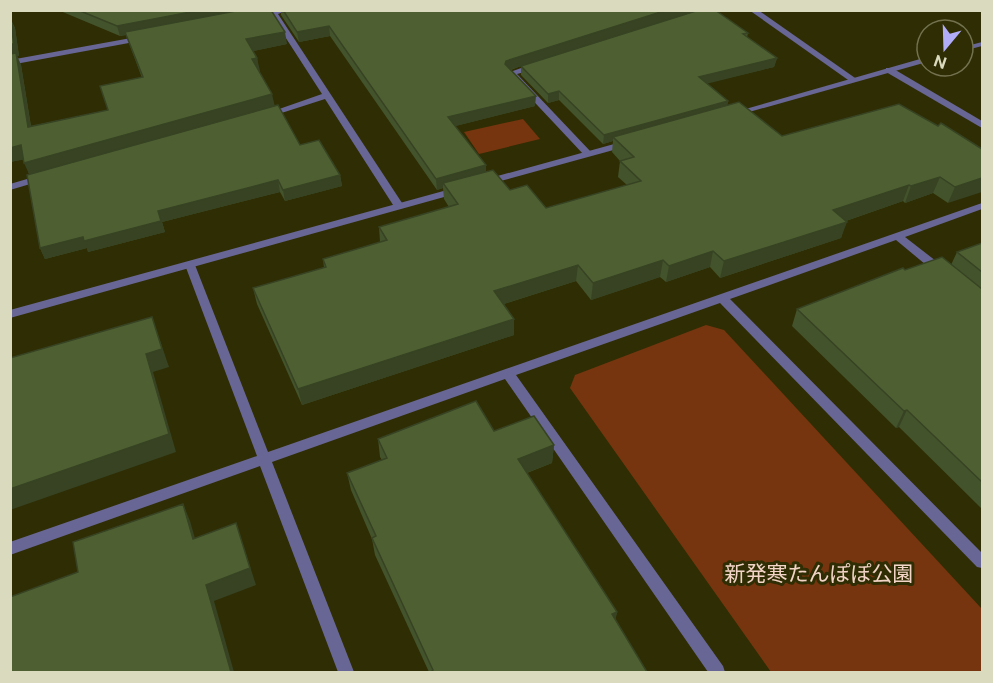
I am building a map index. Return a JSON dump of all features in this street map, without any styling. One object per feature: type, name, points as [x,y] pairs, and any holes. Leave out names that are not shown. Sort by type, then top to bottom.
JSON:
[{"type":"street","points":[[250,17],[285,10]]},
{"type":"street","points":[[752,10],[854,80]]},
{"type":"street","points":[[272,12],[399,206]]},
{"type":"street","points":[[10,63],[148,37]]},
{"type":"street","points":[[546,63],[512,73],[588,154]]},
{"type":"street","points":[[716,118],[915,63]]},
{"type":"street","points":[[890,70],[982,125]]},
{"type":"street","points":[[259,117],[327,95]]},
{"type":"street","points":[[477,185],[639,140]]},
{"type":"street","points":[[10,187],[55,174]]},
{"type":"street","points":[[10,314],[466,188]]},
{"type":"street","points":[[10,549],[982,206]]},
{"type":"street","points":[[897,236],[948,276]]},
{"type":"street","points":[[190,265],[346,672]]},
{"type":"street","points":[[722,298],[982,562]]},
{"type":"street","points":[[508,374],[717,672]]},
{"type":"green space","points":[[523,119],[540,139],[479,154],[464,132]]},
{"type":"green space","name":"新発寒たんぽぽ公園","points":[[706,325],[724,330],[982,609],[982,672],[771,672],[570,388],[575,375]]},
{"type":"building","points":[[78,10],[201,10],[117,26]]},
{"type":"building","points":[[241,10],[271,10],[285,32],[246,39],[257,58],[252,59],[272,94],[24,163],[21,145],[10,148],[10,54],[16,53],[28,127],[108,110],[100,86],[143,77],[125,32]]},
{"type":"building","points":[[283,10],[667,10],[506,61],[505,64],[536,96],[448,117],[486,165],[436,179],[329,26],[297,32]]},
{"type":"building","points":[[699,10],[715,10],[748,33],[743,34],[777,58],[699,77],[728,101],[604,135],[559,91],[548,94],[521,66]]},
{"type":"building","points":[[10,20],[14,44],[10,44]]},
{"type":"building","points":[[739,102],[782,136],[899,104],[938,126],[941,123],[982,149],[982,178],[955,187],[940,177],[909,185],[833,210],[847,222],[724,261],[713,251],[669,266],[663,260],[593,283],[578,265],[494,291],[514,319],[298,389],[253,288],[326,267],[323,259],[387,240],[379,227],[458,204],[443,183],[493,170],[510,190],[527,185],[546,208],[641,181],[620,161],[634,157],[613,137]]},
{"type":"building","points":[[278,105],[300,145],[319,140],[340,175],[283,190],[278,180],[158,211],[161,221],[84,241],[83,237],[40,248],[27,175]]},
{"type":"building","points":[[982,243],[982,272],[957,252]]},
{"type":"building","points":[[942,257],[982,289],[982,482],[797,309],[903,268],[905,270]]},
{"type":"building","points":[[152,317],[162,349],[146,354],[169,434],[10,489],[10,358]]},
{"type":"building","points":[[476,401],[494,431],[534,416],[554,445],[518,459],[617,612],[612,614],[647,672],[432,672],[372,538],[376,536],[347,473],[387,458],[378,439]]},
{"type":"building","points":[[183,504],[193,539],[236,523],[250,568],[206,585],[231,672],[10,672],[10,597],[78,572],[73,542]]}]
